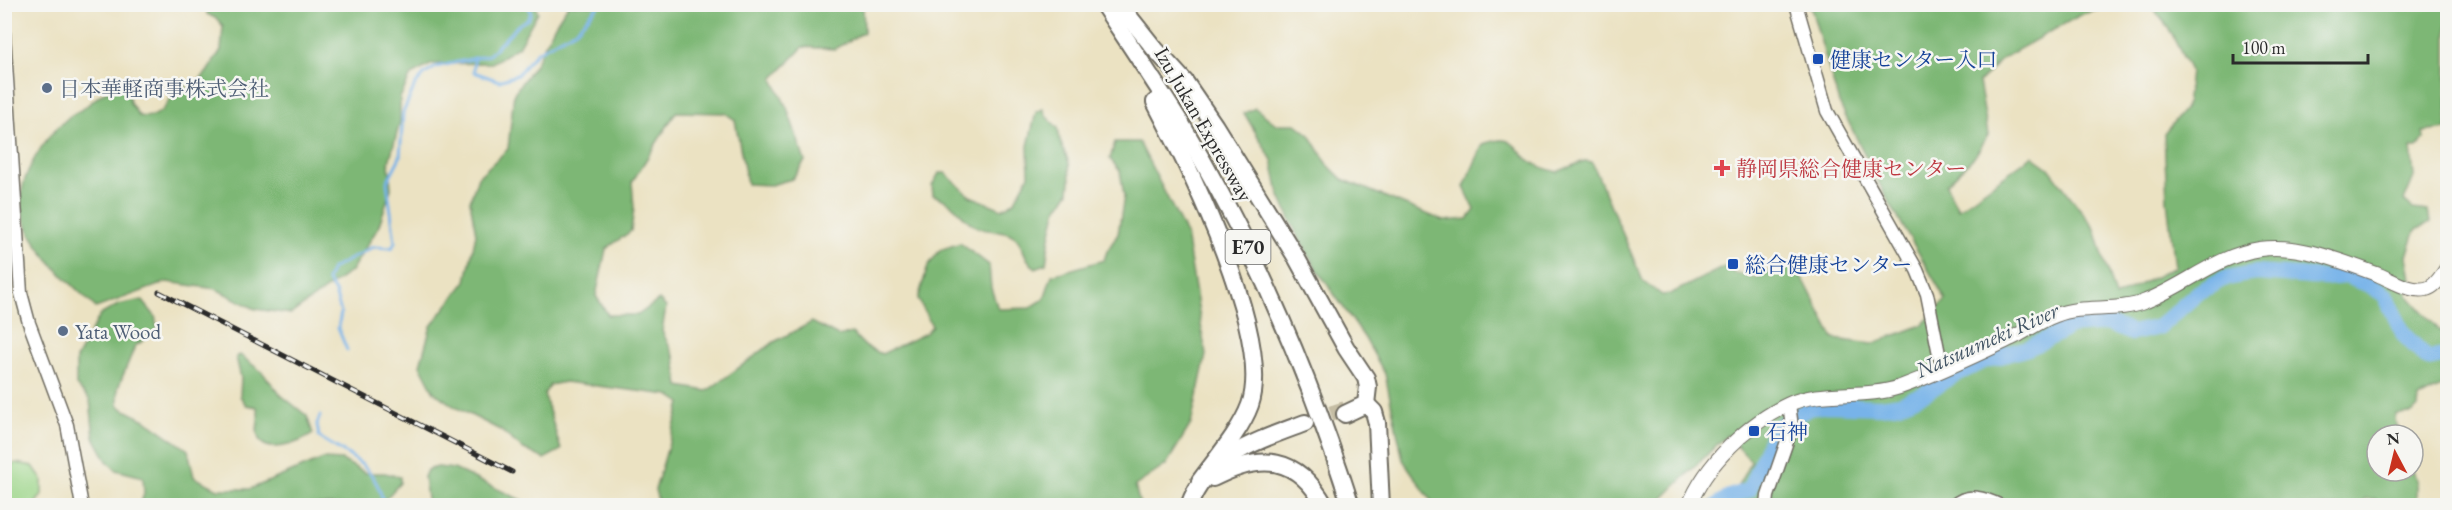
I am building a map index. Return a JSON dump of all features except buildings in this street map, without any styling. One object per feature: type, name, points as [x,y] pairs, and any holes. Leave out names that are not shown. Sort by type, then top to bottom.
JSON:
[{"type":"highway","points":[[1109,6],[1154,48],[1185,82],[1215,126],[1296,257],[1366,378],[1368,398],[1366,404]]},
{"type":"highway","points":[[1109,6],[1204,201],[1225,256],[1250,338],[1255,374],[1250,406],[1207,480],[1189,506]]},
{"type":"highway","name":"Izu Jukan Expressway","points":[[1109,6],[1183,128],[1248,248],[1306,378],[1334,452],[1351,506]]},
{"type":"highway","points":[[1345,412],[1366,404]]},
{"type":"highway","points":[[1366,404],[1374,412],[1377,423],[1381,506]]},
{"type":"highway","points":[[1196,506],[1207,480],[1236,451],[1306,426]]},
{"type":"highway","points":[[1207,480],[1248,463],[1279,463],[1307,478],[1325,506]]},
{"type":"main road","points":[[1689,506],[1698,485],[1713,464],[1738,439],[1789,406],[1806,399],[1889,391],[1978,354],[2058,314],[2142,303],[2229,258],[2260,249],[2274,248],[2305,252],[2341,261],[2413,288],[2426,289],[2434,285],[2448,267]]},
{"type":"street","points":[[1796,4],[1827,111],[1925,287],[1942,369]]},
{"type":"street","points":[[4,34],[21,293],[29,322],[67,425],[82,506]]},
{"type":"street","points":[[1767,506],[1767,496],[1792,427],[1789,406]]},
{"type":"street","points":[[1953,506],[1964,499],[1979,497],[2001,506]]},
{"type":"green space","points":[[207,5],[535,5],[538,12],[518,47],[492,63],[432,64],[411,75],[400,98],[400,122],[389,162],[391,189],[378,228],[351,271],[291,314],[255,309],[216,289],[167,282],[96,308],[52,264],[26,225],[21,199],[27,173],[42,147],[60,125],[110,89],[128,88],[130,103],[139,116],[147,117],[159,113],[164,108],[177,83],[182,81],[189,91],[207,72],[221,50],[223,26],[217,19],[207,14]]},
{"type":"green space","points":[[568,5],[863,5],[864,32],[835,49],[803,47],[773,79],[787,108],[805,161],[792,179],[771,185],[747,184],[735,120],[725,113],[676,112],[632,182],[634,208],[631,231],[606,249],[596,296],[608,315],[638,315],[659,300],[666,307],[662,331],[675,358],[679,386],[707,391],[774,342],[812,322],[838,336],[852,333],[866,347],[882,354],[926,333],[932,326],[918,299],[928,266],[940,250],[960,243],[989,265],[991,288],[998,309],[1030,308],[1044,299],[1052,275],[1104,260],[1118,234],[1124,196],[1120,171],[1110,159],[1115,142],[1139,142],[1186,234],[1206,355],[1191,424],[1166,465],[1135,486],[1140,505],[659,505],[655,490],[681,403],[669,395],[565,382],[550,385],[544,394],[561,450],[544,459],[522,448],[500,430],[455,407],[434,392],[420,365],[431,326],[466,281],[476,234],[470,201],[478,177],[508,149],[514,93],[534,66]]},
{"type":"green space","points":[[1810,5],[2117,5],[2082,14],[2003,58],[1979,82],[1988,135],[1975,156],[1946,185],[1958,209],[2032,156],[2049,168],[2095,229],[2115,297],[2175,267],[2167,200],[2164,134],[2186,107],[2190,71],[2168,27],[2150,5],[2447,5],[2447,129],[2423,132],[2424,138],[2418,148],[2411,148],[2414,177],[2404,201],[2413,209],[2428,211],[2430,222],[2415,231],[2407,256],[2411,279],[2407,294],[2440,331],[2447,328],[2447,384],[2419,398],[2418,407],[2412,413],[2396,414],[2396,423],[2365,423],[2365,483],[2417,483],[2417,505],[2380,505],[2375,499],[2364,499],[2362,506],[1728,505],[1751,461],[1727,435],[1656,505],[1434,505],[1403,460],[1385,374],[1364,337],[1318,271],[1297,235],[1279,194],[1272,160],[1244,113],[1255,108],[1276,124],[1296,124],[1310,135],[1328,165],[1342,179],[1444,221],[1468,219],[1475,210],[1464,187],[1483,144],[1509,141],[1527,159],[1543,168],[1557,172],[1584,161],[1592,162],[1643,281],[1662,295],[1670,294],[1724,267],[1735,273],[1757,278],[1782,264],[1797,267],[1834,339],[1872,344],[1922,325],[1946,300],[1886,197],[1839,103]]},
{"type":"green space","points":[[1043,109],[1047,117],[1058,128],[1060,141],[1069,163],[1070,181],[1069,192],[1056,211],[1046,264],[1036,268],[1028,261],[1015,237],[1005,232],[985,230],[975,226],[952,205],[933,195],[932,186],[939,173],[945,173],[970,196],[1002,209],[1014,202],[1029,175],[1028,146],[1036,112]]},
{"type":"green space","points":[[142,300],[155,316],[158,331],[135,346],[118,388],[118,404],[188,450],[194,477],[218,489],[250,489],[323,459],[342,460],[365,473],[385,473],[400,477],[400,483],[380,505],[140,505],[144,494],[143,477],[116,470],[107,461],[94,437],[90,400],[76,385],[76,359],[100,315],[118,305]]},
{"type":"green space","points":[[240,355],[262,372],[281,395],[307,416],[313,434],[283,446],[267,446],[261,442],[257,432],[257,407],[246,405],[240,396],[241,378],[236,357]]},
{"type":"green space","points":[[16,463],[33,466],[42,479],[42,495],[34,505],[5,505],[5,468]]},
{"type":"green space","points":[[438,467],[454,469],[532,505],[428,505],[424,477],[427,470]]},
{"type":"waterway","points":[[347,350],[338,328],[341,313],[335,292],[327,280],[332,269],[373,247],[392,248],[395,242],[387,182],[400,157],[403,113],[415,85],[425,74],[436,67],[489,55],[518,25],[528,19],[531,13],[528,4]]},
{"type":"waterway","points":[[474,58],[474,72],[499,81],[517,75],[537,52],[576,30],[600,4]]},
{"type":"waterway","name":"Natsuumeki River","points":[[1717,506],[1729,497],[1749,490],[1774,433],[1781,425],[1809,408],[1826,405],[1881,407],[1900,404],[1986,360],[2028,348],[2069,326],[2107,323],[2132,333],[2159,327],[2199,292],[2223,279],[2242,275],[2257,273],[2324,278],[2346,276],[2370,285],[2385,295],[2404,335],[2428,359],[2448,355]]},
{"type":"waterway","points":[[320,416],[317,424],[319,437],[352,457],[368,471],[375,480],[384,506]]},
{"type":"tunnel","points":[[1308,421],[1345,409]]},
{"type":"railway","points":[[159,292],[512,472]]},
{"type":"place","name":"健康センター入口","points":[[1818,59]]},
{"type":"place","name":"日本華軽商事株式会社","points":[[47,88]]},
{"type":"place","name":"静岡県総合健康センター","points":[[1722,168]]},
{"type":"place","name":"総合健康センター","points":[[1733,264]]},
{"type":"place","name":"Yata Wood","points":[[63,331]]},
{"type":"place","name":"石神","points":[[1754,431]]}]
